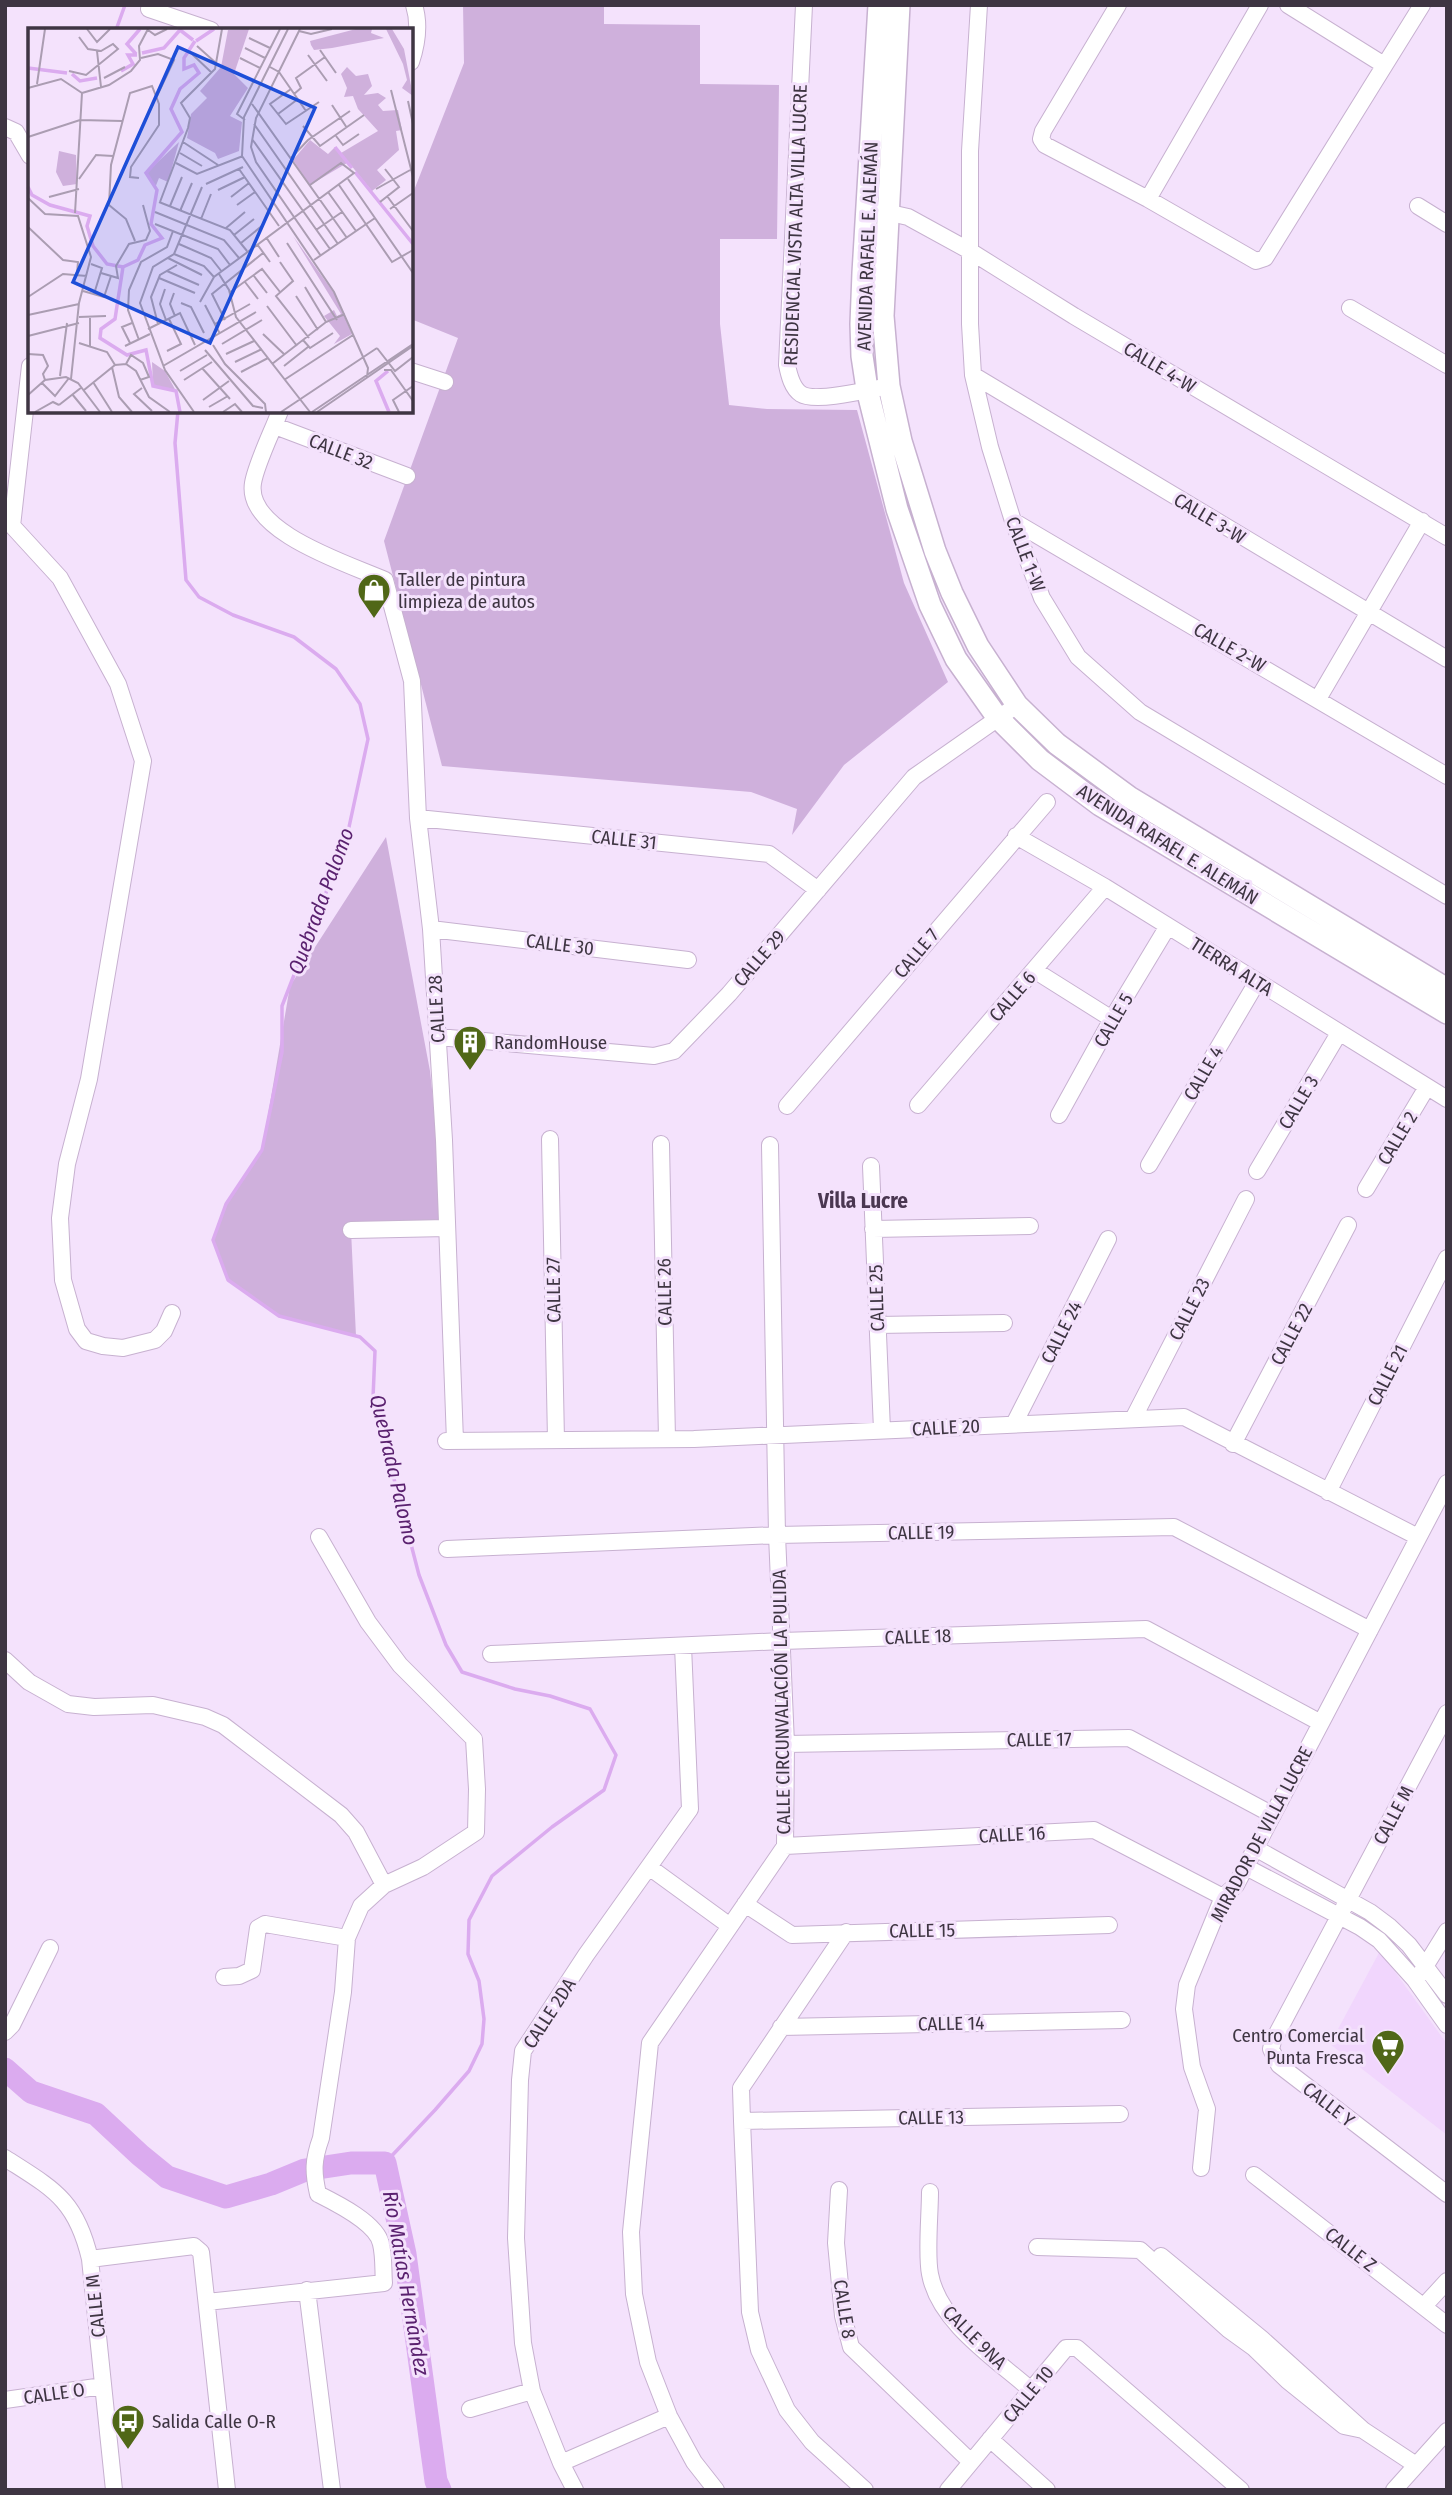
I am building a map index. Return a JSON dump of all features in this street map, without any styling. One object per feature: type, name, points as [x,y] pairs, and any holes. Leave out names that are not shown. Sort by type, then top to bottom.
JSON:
[{"type":"main road","name":"AVENIDA RAFAEL E. ALEMÁN","points":[[879,5],[878,210],[889,386],[919,503],[951,593],[978,646],[1017,705],[1057,744],[1129,797],[1447,989]]},
{"type":"main road","name":"AVENIDA RAFAEL E. ALEMÁN","points":[[899,5],[878,210],[860,324],[867,389],[897,509],[930,605],[956,659],[997,717],[1040,760],[1100,805],[1447,1013]]},
{"type":"street","points":[[413,56],[418,18],[414,5]]},
{"type":"street","name":"RESIDENCIAL VISTA ALTA VILLA LUCRE","points":[[804,5],[787,365],[792,383],[802,395],[815,397],[889,386]]},
{"type":"street","name":"CALLE 1-W","points":[[979,5],[970,151],[970,324],[973,375],[990,447],[1013,521],[1042,598],[1078,657],[1140,712],[1447,896]]},
{"type":"street","points":[[1118,5],[1043,131],[1041,139],[1045,145],[1148,199],[1256,261],[1265,258],[1422,5]]},
{"type":"street","points":[[1148,199],[1261,5]]},
{"type":"street","points":[[1288,5],[1384,65]]},
{"type":"street","points":[[149,9],[205,28]]},
{"type":"street","points":[[5,127],[16,132],[28,152]]},
{"type":"street","points":[[1418,206],[1447,224]]},
{"type":"street","name":"CALLE 4-W","points":[[878,210],[908,217],[970,250],[1086,323],[1422,522],[1445,532]]},
{"type":"street","points":[[1350,308],[1447,365]]},
{"type":"street","points":[[413,372],[445,382]]},
{"type":"street","name":"CALLE 3-W","points":[[973,375],[1447,659]]},
{"type":"street","points":[[28,381],[9,522],[60,578],[118,684],[143,761],[89,1079],[67,1164],[60,1218],[63,1280],[77,1329],[86,1341],[123,1348],[155,1340],[164,1331],[172,1313]]},
{"type":"street","name":"CALLE 32","points":[[277,419],[407,476]]},
{"type":"street","name":"CALLE 28","points":[[277,419],[253,484],[259,512],[289,538],[385,580],[412,681],[418,818],[431,929],[438,1037],[447,1228],[450,1441]]},
{"type":"street","name":"CALLE 2-W","points":[[1013,521],[1447,776]]},
{"type":"street","points":[[1318,699],[1422,522]]},
{"type":"street","name":"CALLE 29","points":[[438,1037],[653,1056],[674,1051],[729,994],[914,777],[1017,705]]},
{"type":"street","name":"CALLE 7","points":[[786,1105],[1046,802]]},
{"type":"street","name":"CALLE 31","points":[[418,818],[769,854],[818,890]]},
{"type":"street","name":"TIERRA ALTA","points":[[1016,836],[1105,887],[1447,1099]]},
{"type":"street","name":"CALLE 6","points":[[918,1105],[1105,887]]},
{"type":"street","name":"CALLE 5","points":[[1059,1115],[1168,926]]},
{"type":"street","name":"CALLE 30","points":[[431,929],[688,960]]},
{"type":"street","points":[[1034,970],[1112,1019]]},
{"type":"street","name":"CALLE 4","points":[[1149,1165],[1256,982]]},
{"type":"street","name":"CALLE 3","points":[[1257,1171],[1339,1033]]},
{"type":"street","name":"CALLE 2","points":[[1366,1188],[1427,1087]]},
{"type":"street","name":"CALLE 27","points":[[550,1139],[556,1440]]},
{"type":"street","name":"CALLE 26","points":[[661,1144],[667,1439]]},
{"type":"street","name":"CALLE CIRCUNVALACIÓN LA PULIDA","points":[[716,2490],[694,2462],[669,2416],[648,2362],[634,2294],[631,2232],[650,2043],[785,1846],[786,1744],[774,1435],[770,1145]]},
{"type":"street","name":"CALLE 25","points":[[871,1166],[882,1430]]},
{"type":"street","name":"CALLE 23","points":[[1133,1419],[1246,1199]]},
{"type":"street","name":"CALLE 22","points":[[1233,1444],[1348,1225]]},
{"type":"street","points":[[873,1229],[1030,1226]]},
{"type":"street","points":[[351,1230],[447,1228]]},
{"type":"street","name":"CALLE 24","points":[[1014,1424],[1108,1239]]},
{"type":"street","name":"CALLE 21","points":[[1328,1492],[1447,1258]]},
{"type":"street","points":[[877,1325],[1004,1323]]},
{"type":"street","name":"CALLE 20","points":[[450,1441],[667,1439],[1184,1417],[1418,1537]]},
{"type":"street","name":"MIRADOR DE VILLA LUCRE","points":[[1201,2168],[1207,2109],[1192,2067],[1184,2009],[1186,1985],[1223,1898],[1236,1885],[1246,1867],[1447,1483]]},
{"type":"street","name":"CALLE 19","points":[[447,1549],[777,1535],[1174,1527],[1370,1630]]},
{"type":"street","points":[[207,2302],[384,2283],[381,2241],[373,2230],[344,2206],[318,2194],[315,2182],[315,2155],[321,2138],[343,1993],[347,1938],[361,1906],[384,1885],[423,1867],[476,1832],[474,1739],[400,1665],[368,1622],[319,1537]]},
{"type":"street","name":"CALLE 18","points":[[491,1654],[1146,1629],[1321,1723]]},
{"type":"street","name":"CALLE 2DA","points":[[575,2490],[532,2391],[523,2343],[516,2238],[523,2051],[586,1955],[690,1809],[683,1646]]},
{"type":"street","points":[[5,1660],[29,1682],[68,1704],[94,1707],[153,1705],[205,1717],[223,1725],[341,1815],[356,1832],[384,1885]]},
{"type":"street","name":"CALLE M","points":[[1339,1915],[1447,1713]]},
{"type":"street","name":"CALLE 17","points":[[786,1744],[1129,1738],[1273,1815]]},
{"type":"street","name":"CALLE 16","points":[[785,1846],[1094,1830],[1223,1898]]},
{"type":"street","points":[[1255,1849],[1349,1900],[1391,1927],[1409,1945],[1447,1995]]},
{"type":"street","points":[[649,1867],[730,1926]]},
{"type":"street","points":[[1246,1867],[1339,1915],[1379,1940],[1415,1980],[1447,2025]]},
{"type":"street","name":"CALLE 15","points":[[745,1904],[792,1935],[846,1931],[1108,1925]]},
{"type":"street","name":"CALLE Y","points":[[1339,1915],[1273,2041],[1270,2049],[1273,2057],[1279,2065],[1447,2194]]},
{"type":"street","points":[[223,1977],[239,1976],[252,1970],[258,1928],[265,1924],[347,1938]]},
{"type":"street","points":[[1379,1940],[1391,1927]]},
{"type":"street","points":[[846,1931],[741,2088],[742,2121],[750,2312],[759,2350],[787,2410],[812,2442],[865,2490]]},
{"type":"street","points":[[1415,1980],[1447,1931]]},
{"type":"street","points":[[5,2032],[12,2025],[50,1948]]},
{"type":"street","name":"CALLE 14","points":[[781,2027],[1122,2020]]},
{"type":"street","name":"CALLE 13","points":[[742,2121],[1120,2114]]},
{"type":"street","name":"CALLE M","points":[[5,2158],[47,2184],[62,2198],[76,2218],[85,2238],[90,2259],[114,2490]]},
{"type":"street","name":"CALLE Z","points":[[1254,2175],[1447,2325]]},
{"type":"street","name":"CALLE 8","points":[[839,2190],[836,2243],[843,2316],[851,2347],[971,2462]]},
{"type":"street","name":"CALLE 9NA","points":[[930,2192],[930,2273],[940,2303],[957,2325],[1031,2390]]},
{"type":"street","points":[[90,2259],[194,2246],[201,2252],[227,2490]]},
{"type":"street","points":[[1037,2247],[1140,2250],[1203,2307],[1258,2344],[1316,2395],[1363,2430],[1416,2465]]},
{"type":"street","points":[[1424,2306],[1447,2281]]},
{"type":"street","points":[[307,2290],[332,2490]]},
{"type":"street","name":"CALLE 10","points":[[948,2490],[1066,2348],[1077,2348],[1241,2490]]},
{"type":"street","name":"CALLE O","points":[[5,2400],[103,2386]]},
{"type":"street","points":[[471,2409],[532,2391]]},
{"type":"street","points":[[561,2463],[669,2416]]},
{"type":"street","points":[[1394,2490],[1447,2431]]},
{"type":"street","name":"CALLE 10","points":[[990,2439],[1047,2490]]},
{"type":"shaded area","points":[[463,5],[604,5],[604,24],[700,25],[700,84],[779,85],[777,239],[720,239],[720,324],[729,405],[767,409],[857,410],[904,583],[948,682],[844,765],[792,835],[797,809],[751,792],[442,766],[384,541],[458,338],[413,320],[413,193],[464,63]]},
{"type":"shaded area","points":[[386,837],[430,1071],[447,1228],[351,1230],[356,1336],[279,1316],[228,1280],[213,1240],[226,1204],[262,1150],[290,986]]},
{"type":"shaded area","points":[[1380,1951],[1447,2044],[1447,2135],[1330,2044]]},
{"type":"waterway","name":"Quebrada Palomo","points":[[117,28],[125,5]]},
{"type":"waterway","name":"Quebrada Palomo","points":[[178,413],[175,443],[186,580],[199,597],[233,615],[294,637],[336,669],[360,704],[368,739],[346,841],[282,1006],[282,1052],[262,1150],[226,1204],[213,1240],[228,1280],[279,1316],[360,1337],[375,1351],[373,1398],[419,1575],[446,1645],[462,1672],[590,1709],[616,1755],[604,1790],[552,1827],[492,1876],[469,1920],[468,1954],[479,1981],[484,2019],[482,2044],[469,2071],[385,2163]]},
{"type":"waterway","name":"Río Matías Hernández","points":[[5,2069],[31,2092],[96,2114],[167,2177],[226,2197],[271,2184],[305,2170],[351,2163],[385,2163],[405,2254],[436,2481],[440,2490]]},
{"type":"place","name":"Taller de pintura limpieza de autos","points":[[374,620]]},
{"type":"place","name":"RandomHouse","points":[[470,1072]]},
{"type":"place","name":"Centro Comercial Punta Fresca","points":[[1388,2076]]},
{"type":"place","name":"Salida Calle O-R","points":[[128,2451]]},
{"type":"district","name":"Villa Lucre","points":[[863,1201]]}]
